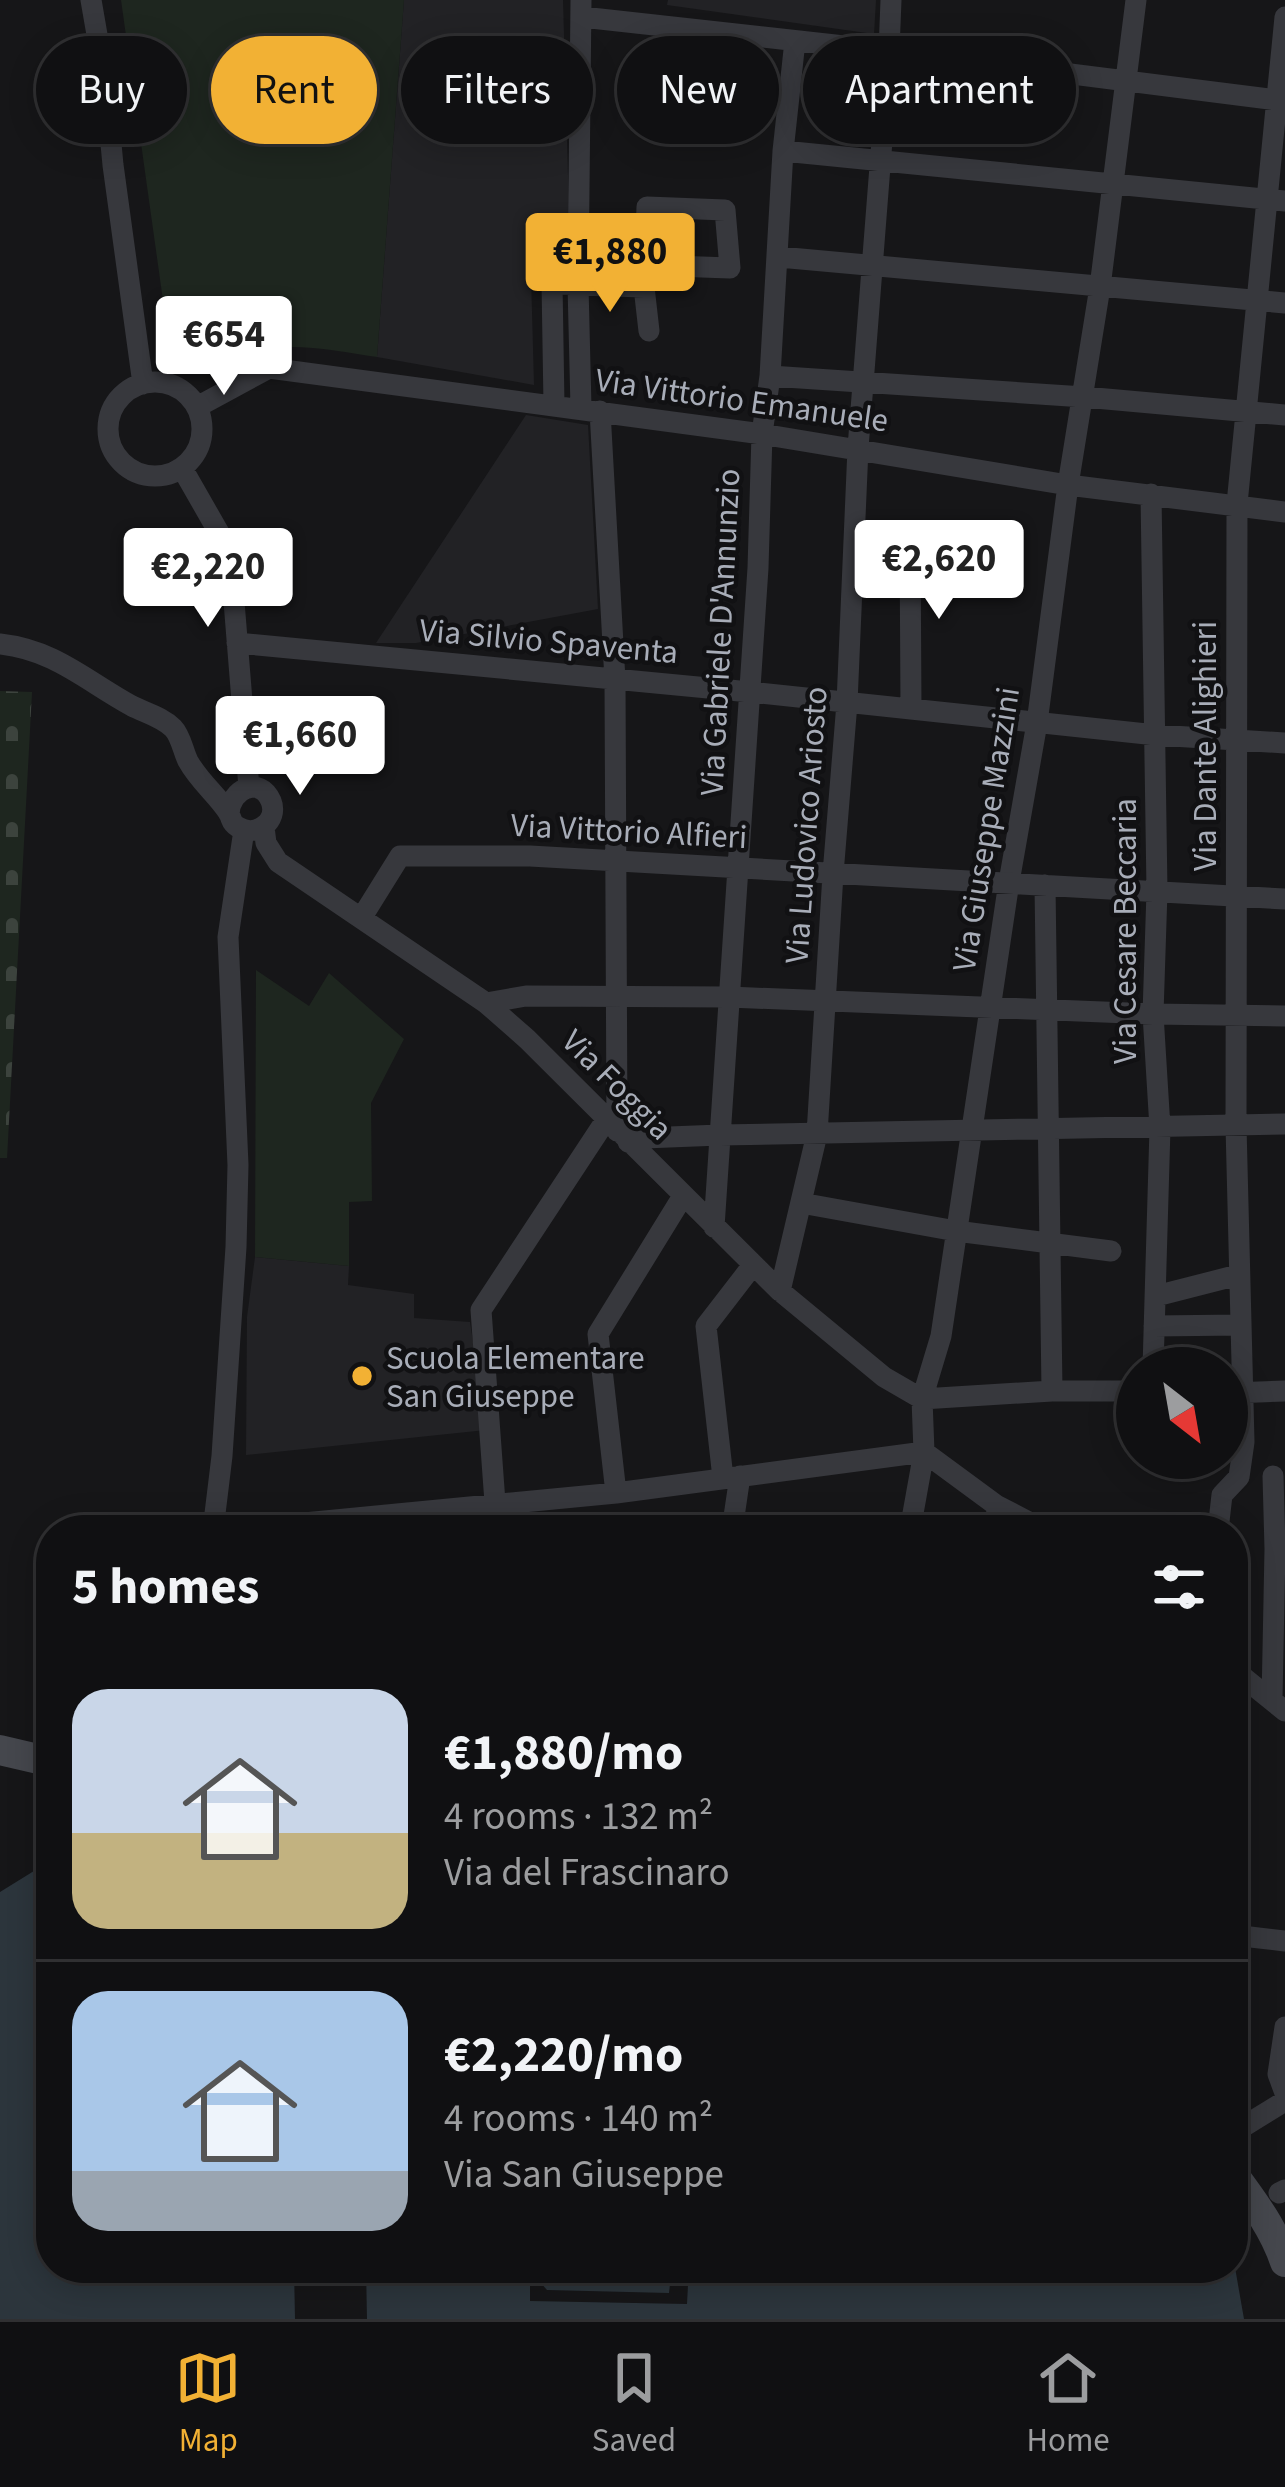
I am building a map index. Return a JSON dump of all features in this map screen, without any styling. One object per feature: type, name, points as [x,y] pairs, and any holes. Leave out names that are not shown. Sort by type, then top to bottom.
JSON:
[{"type":"street","points":[[91,0],[106,81],[112,166],[143,384]]},
{"type":"street","name":"Via Ludovico Ariosto","points":[[890,36],[891,0]]},
{"type":"street","name":"Via Giuseppe Mazzini","points":[[913,1515],[924,1452],[922,1400],[941,1336],[1037,723],[1115,186],[1136,0]]},
{"type":"street","points":[[496,1515],[481,1310],[617,1131],[615,680],[578,285],[582,8],[803,41]]},
{"type":"street","name":"Via Dante Alighieri","points":[[1237,1347],[1237,504],[1257,300],[1275,200],[1285,17]]},
{"type":"street","name":"Via Gabriele D'Annunzio","points":[[714,1227],[740,868],[762,434],[795,40]]},
{"type":"street","points":[[1076,75],[1281,100]]},
{"type":"street","name":"Via Ludovico Ariosto","points":[[779,1291],[817,1134],[880,144]]},
{"type":"street","points":[[783,151],[1275,200]]},
{"type":"street","points":[[554,405],[552,283],[578,285],[645,276],[730,268],[725,210],[647,208],[645,276],[649,331]]},
{"type":"street","points":[[779,256],[1285,303]]},
{"type":"street","name":"Via Vittorio Emanuele","points":[[197,407],[269,368],[762,434],[1068,485],[1285,512]]},
{"type":"street","points":[[770,376],[1285,415]]},
{"type":"street","points":[[159,382],[187,394],[197,407],[202,434],[192,459],[182,468],[167,475],[135,472],[112,449],[110,417],[128,391],[159,382]]},
{"type":"street","points":[[182,468],[230,552],[249,788]]},
{"type":"street","name":"Via Cesare Beccaria","points":[[1151,494],[1157,891],[1153,1014],[1160,1128],[1154,1347]]},
{"type":"street","points":[[910,536],[911,709]]},
{"type":"street","name":"Via Silvio Spaventa","points":[[237,643],[1156,735],[1285,743]]},
{"type":"street","points":[[0,644],[25,647],[61,661],[175,730],[199,779],[246,824]]},
{"type":"street","points":[[249,788],[263,791],[271,802],[272,815],[246,824],[229,807],[235,794],[249,788]]},
{"type":"street","points":[[214,1515],[222,1456],[238,1166],[228,937],[246,824]]},
{"type":"street","name":"Via Foggia","points":[[246,824],[278,862],[487,1003],[779,1291],[884,1377],[922,1400]]},
{"type":"street","name":"Via Vittorio Alfieri","points":[[362,917],[400,856],[530,856],[1285,899]]},
{"type":"street","points":[[1045,885],[1052,1391]]},
{"type":"street","points":[[487,1003],[526,996],[729,997],[1285,1016]]},
{"type":"street","points":[[617,1131],[644,1138],[1285,1124]]},
{"type":"street","points":[[616,1493],[598,1334],[683,1196]]},
{"type":"street","points":[[801,1203],[956,1231],[1111,1250]]},
{"type":"street","points":[[732,1515],[732,1477],[706,1325],[754,1265]]},
{"type":"street","points":[[1156,1296],[1238,1275]]},
{"type":"street","points":[[1154,1326],[1239,1325]]},
{"type":"street","points":[[1248,1392],[1285,1390]]},
{"type":"street","points":[[922,1400],[1116,1391]]},
{"type":"street","points":[[383,1515],[616,1493],[924,1452],[1015,1515]]},
{"type":"street","points":[[1248,1477],[1279,1476],[1279,1706]]},
{"type":"street","name":"Via Dante Alighieri","points":[[1220,1515],[1222,1495],[1237,1479]]},
{"type":"street","points":[[996,1505],[997,1515]]},
{"type":"street","points":[[1248,1681],[1279,1706]]},
{"type":"street","points":[[0,1750],[36,1758]]},
{"type":"street","points":[[1248,1937],[1285,1941]]},
{"type":"street","points":[[1248,2123],[1285,2097],[1278,2074],[1285,2027]]},
{"type":"street","points":[[1248,2194],[1283,2251]]},
{"type":"shaded area","points":[[404,0],[563,0],[564,36],[401,36]]},
{"type":"shaded area","points":[[668,0],[876,0],[874,34],[667,5]]},
{"type":"shaded area","points":[[401,40],[401,144],[567,144],[570,246],[546,247],[546,260],[531,275],[534,385],[377,357]]},
{"type":"shaded area","points":[[526,415],[588,425],[598,609],[416,643],[376,643]]},
{"type":"shaded area","name":"Scuola Elementare San Giuseppe","points":[[255,1257],[349,1266],[348,1285],[414,1294],[414,1318],[470,1322],[486,1430],[246,1455],[247,1317]]},
{"type":"shaded area","points":[[36,1870],[36,2283],[294,2283],[295,2319],[0,2319],[0,1892]]},
{"type":"shaded area","points":[[366,2283],[530,2283],[530,2301],[687,2304],[688,2285],[670,2284],[669,2293],[547,2290],[541,2283],[1238,2283],[1244,2319],[367,2319]]},
{"type":"green space","points":[[121,0],[404,0],[377,357],[291,347],[207,358],[180,341],[166,322],[141,144],[187,144],[187,36],[126,36]]},
{"type":"green space","points":[[0,691],[32,692],[7,1158],[0,1158]]},
{"type":"green space","points":[[256,970],[309,1006],[329,973],[404,1039],[371,1103],[372,1201],[349,1202],[349,1266],[255,1257]]},
{"type":"place","name":"Scuola Elementare San Giuseppe","points":[[362,1376]]}]
